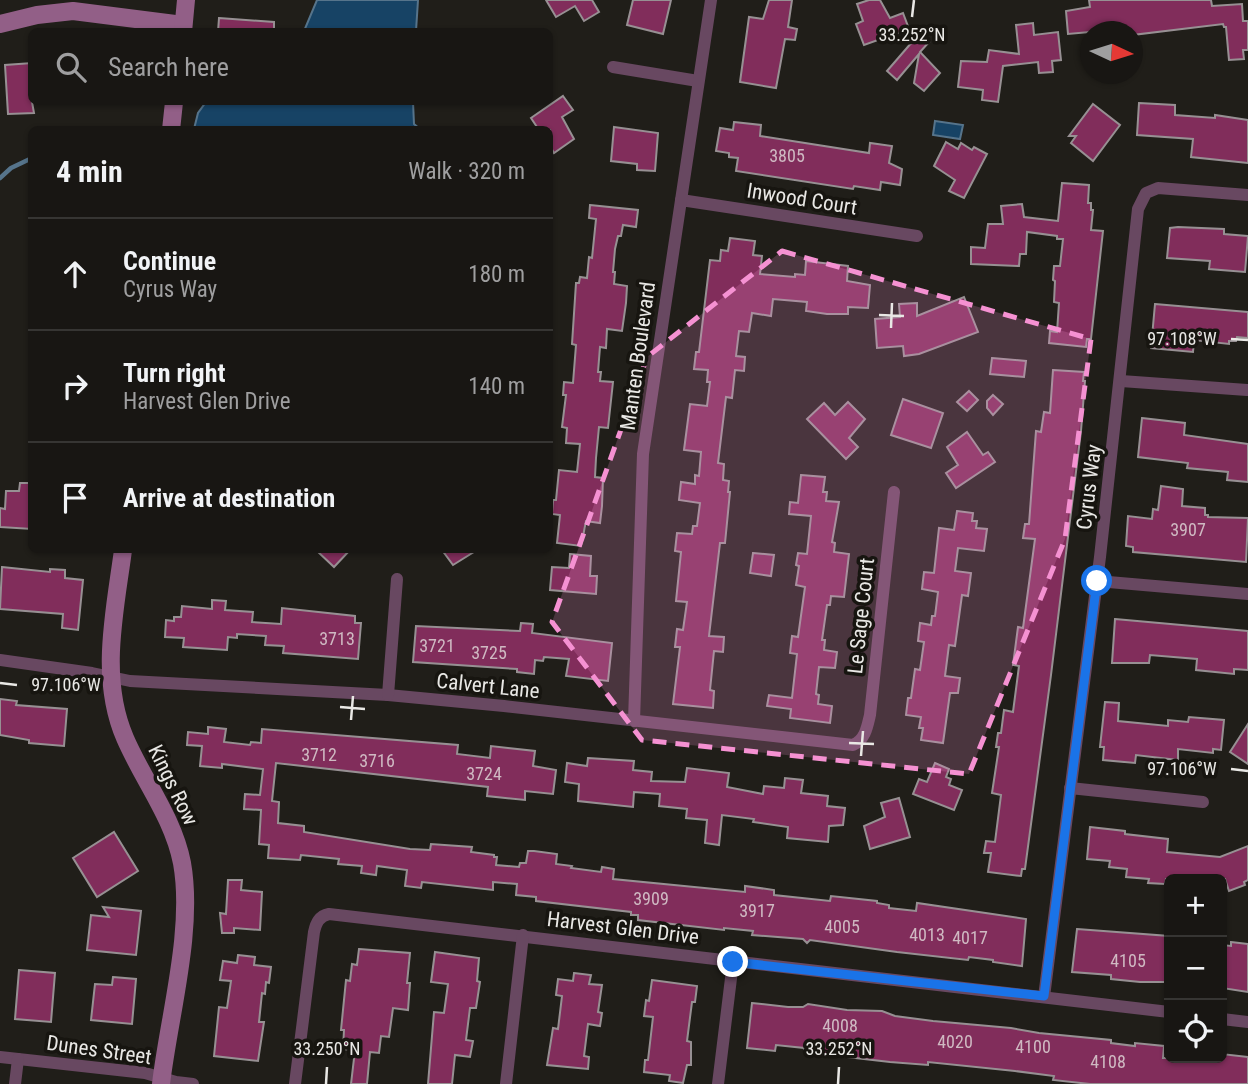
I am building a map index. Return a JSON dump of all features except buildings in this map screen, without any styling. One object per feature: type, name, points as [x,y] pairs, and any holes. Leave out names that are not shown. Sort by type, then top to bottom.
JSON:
[{"type":"street","points":[[0,22],[74,11],[183,28],[187,0]]},
{"type":"street","name":"Manten Boulevard","points":[[634,721],[643,454],[710,0]]},
{"type":"street","points":[[613,68],[698,81]]},
{"type":"street","points":[[171,126],[174,105]]},
{"type":"street","name":"Cyrus Way","points":[[1044,996],[1121,381],[1138,209],[1146,192],[1164,187],[1248,195]]},
{"type":"street","name":"Inwood Court","points":[[681,200],[917,236]]},
{"type":"street","points":[[1121,381],[1247,390]]},
{"type":"street","name":"Le Sage Court","points":[[859,743],[870,715],[894,492]]},
{"type":"street","name":"Kings Row","points":[[123,553],[111,638],[114,702],[124,735],[169,822],[178,847],[184,880],[184,927],[161,1081]]},
{"type":"street","points":[[388,695],[397,579]]},
{"type":"street","points":[[1097,581],[1248,594]]},
{"type":"street","name":"Calvert Lane","points":[[0,660],[130,681],[388,695],[847,746],[859,743]]},
{"type":"street","points":[[1070,788],[1203,802]]},
{"type":"street","name":"Harvest Glen Drive","points":[[295,1084],[314,932],[323,915],[340,914],[1164,1011]]},
{"type":"street","points":[[506,1084],[523,935]]},
{"type":"street","points":[[718,1084],[733,962]]},
{"type":"street","points":[[1227,1020],[1248,1022]]},
{"type":"street","name":"Dunes Street","points":[[0,1057],[145,1073],[161,1081],[193,1084]]},
{"type":"street","points":[[15,1084],[18,1059]]},
{"type":"highlighted area","points":[[782,251],[1091,339],[1065,539],[969,774],[642,740],[552,622],[647,357]]},
{"type":"water","points":[[317,0],[418,0],[416,28],[305,28]]},
{"type":"water","points":[[204,105],[413,105],[416,126],[195,126],[198,113]]},
{"type":"water","points":[[935,121],[963,125],[960,139],[933,135]]},
{"type":"waterway","points":[[0,178],[11,168],[28,160]]},
{"type":"route","points":[[733,962],[1044,996],[1097,581]]}]
